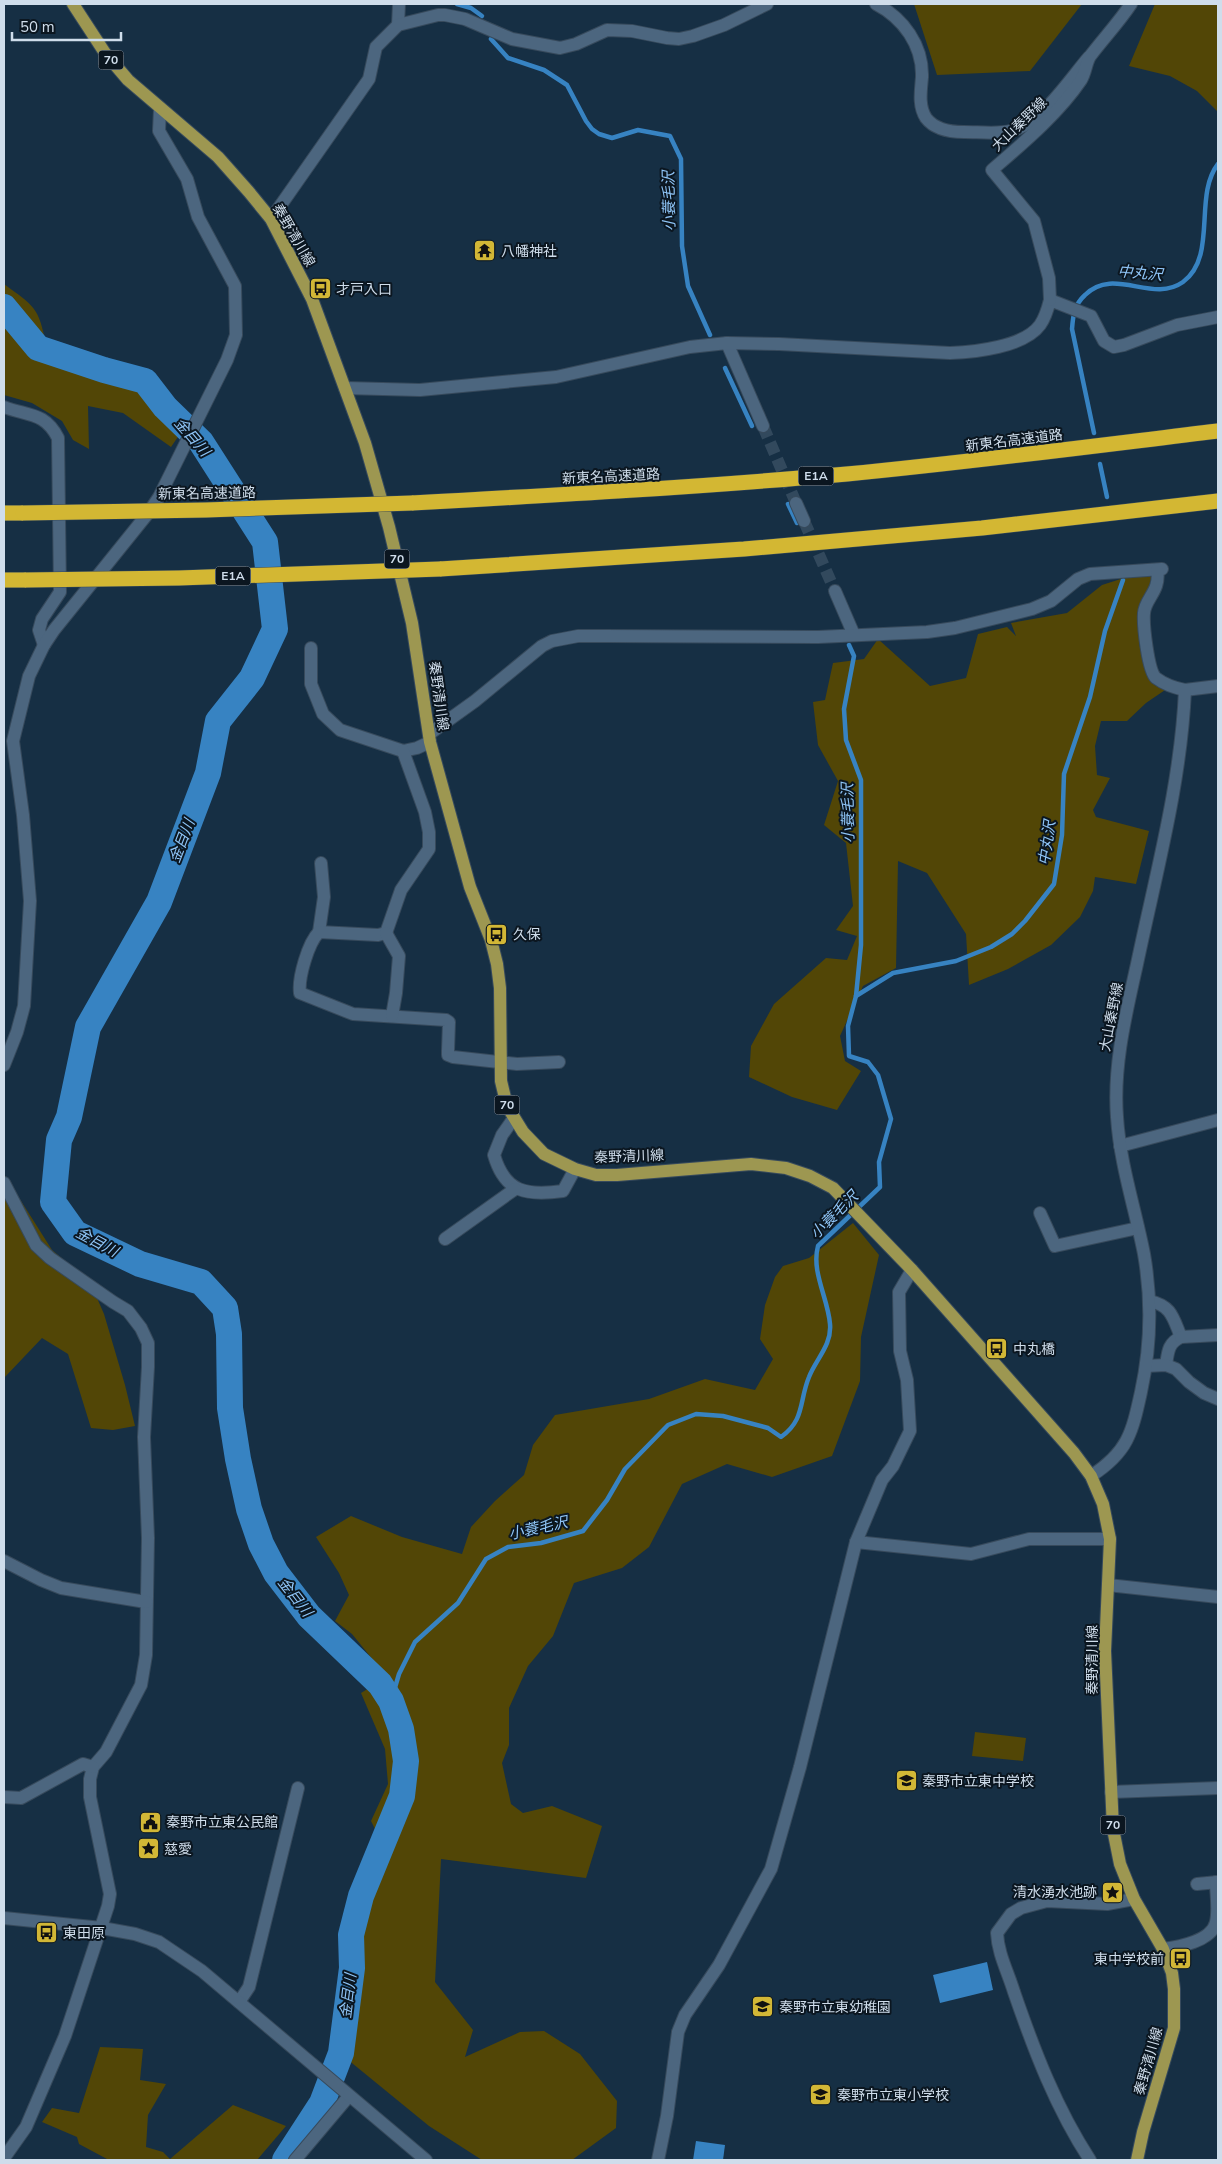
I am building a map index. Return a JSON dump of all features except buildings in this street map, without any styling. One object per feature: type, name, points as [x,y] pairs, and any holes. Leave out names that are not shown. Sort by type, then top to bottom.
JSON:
[{"type":"highway","name":"新東名高速道路","points":[[4,513],[206,510],[412,503],[672,488],[836,475],[975,461],[1218,431]]},
{"type":"highway","name":"E1A","points":[[4,580],[179,578],[440,569],[744,549],[992,527],[1218,501]]},
{"type":"main road","name":"秦野清川線","points":[[73,4],[105,53],[128,80],[218,157],[271,219],[312,299],[365,443],[392,537],[412,623],[430,738],[470,887],[491,940],[496,964],[500,988],[501,1080],[507,1106],[523,1132],[544,1154],[575,1169],[596,1175],[751,1164],[786,1168],[810,1176],[834,1188],[912,1270],[1074,1453],[1091,1476],[1103,1504],[1110,1539],[1105,1651],[1113,1829],[1120,1864],[1134,1899],[1163,1949],[1172,1973],[1174,1989],[1174,2028],[1143,2132],[1137,2160]]},
{"type":"street","points":[[398,25],[399,4]]},
{"type":"street","points":[[271,219],[369,79],[376,47],[398,25],[445,15],[464,19],[512,39],[560,48],[576,44],[607,30],[632,31],[679,39],[724,25],[767,4]]},
{"type":"street","points":[[876,4],[902,23],[910,35],[919,54],[922,74],[921,96],[926,118],[934,126],[948,132],[1001,133],[1018,129],[1035,118],[1089,57]]},
{"type":"street","name":"大山秦野線","points":[[1050,300],[1048,278],[1034,221],[992,170],[1033,135],[1071,92],[1087,69],[1089,57],[1117,26],[1131,4]]},
{"type":"street","points":[[4,1065],[18,1032],[24,1006],[30,901],[23,815],[8,743],[29,676],[44,645],[149,512],[184,448],[227,360],[236,335],[235,286],[198,216],[187,179],[159,131],[160,109]]},
{"type":"street","points":[[344,388],[420,390],[556,377],[690,347],[727,343],[950,353],[977,352],[1013,342],[1030,334],[1040,325],[1050,300],[1084,312],[1094,318],[1104,341],[1114,347],[1121,347],[1177,324],[1218,317]]},
{"type":"street","points":[[727,343],[763,426]]},
{"type":"street","points":[[4,407],[41,417],[52,426],[58,438],[60,592],[42,619],[39,630],[44,645]]},
{"type":"street","points":[[796,503],[804,521]]},
{"type":"street","points":[[311,648],[311,684],[323,714],[340,730],[403,751],[417,748],[476,701],[524,659],[552,640],[578,636],[818,637],[927,632],[955,628],[1032,609],[1051,601],[1078,579],[1090,574],[1160,570],[1157,585],[1144,613],[1151,670],[1155,677],[1168,685],[1185,690],[1218,686]]},
{"type":"street","points":[[835,591],[854,635]]},
{"type":"street","name":"大山秦野線","points":[[1091,1476],[1106,1466],[1126,1444],[1136,1415],[1146,1366],[1150,1301],[1144,1253],[1120,1146],[1116,1116],[1118,1060],[1124,1022],[1178,774],[1185,690]]},
{"type":"street","points":[[392,1016],[399,956],[386,934],[401,890],[429,849],[429,832],[425,812],[403,751]]},
{"type":"street","points":[[321,863],[324,896],[319,932],[312,938],[299,984],[300,993],[353,1014],[446,1020],[449,1022],[448,1055],[453,1057],[517,1064],[559,1062]]},
{"type":"street","points":[[319,932],[386,934]]},
{"type":"street","points":[[514,1118],[502,1135],[494,1155],[503,1176],[515,1189],[535,1193],[563,1191],[575,1169]]},
{"type":"street","points":[[1120,1146],[1218,1120]]},
{"type":"street","points":[[4,1184],[36,1245],[50,1258],[128,1311],[141,1328],[148,1343],[144,1437],[148,1538],[146,1654],[141,1685],[106,1752],[93,1767],[90,1797],[110,1894],[102,1928],[96,1939],[64,2036],[26,2127],[4,2158]]},
{"type":"street","points":[[445,1239],[515,1189]]},
{"type":"street","points":[[1040,1212],[1055,1246],[1138,1228]]},
{"type":"street","points":[[658,2160],[678,2032],[686,2015],[719,1965],[771,1869],[800,1767],[856,1542],[882,1480],[892,1466],[910,1431],[907,1380],[900,1351],[899,1292],[912,1270]]},
{"type":"street","points":[[1150,1301],[1161,1304],[1170,1311],[1181,1337]]},
{"type":"street","points":[[1166,1365],[1168,1348],[1173,1341],[1181,1337],[1218,1335]]},
{"type":"street","points":[[1146,1366],[1166,1365],[1176,1369],[1204,1393],[1218,1399]]},
{"type":"street","points":[[856,1542],[971,1554],[1029,1539],[1110,1539]]},
{"type":"street","points":[[4,1561],[61,1588],[146,1602]]},
{"type":"street","points":[[1108,1585],[1218,1597]]},
{"type":"street","points":[[4,1797],[21,1798],[83,1764],[93,1767]]},
{"type":"street","points":[[239,2002],[249,1987],[298,1788]]},
{"type":"street","points":[[1111,1792],[1218,1788]]},
{"type":"street","points":[[1163,1949],[1186,1946],[1211,1932],[1216,1922],[1217,1882],[1196,1884]]},
{"type":"street","points":[[1090,2160],[1056,2099],[1026,2029],[998,1950],[997,1933],[1011,1914],[1021,1908],[1047,1901],[1107,1904],[1134,1899]]},
{"type":"street","points":[[4,1918],[102,1928],[135,1934],[159,1942],[202,1971],[426,2160]]},
{"type":"street","points":[[295,2160],[339,2108],[344,2092]]},
{"type":"shaded area","points":[[914,4],[1082,4],[1030,71],[937,75]]},
{"type":"shaded area","points":[[1155,4],[1218,4],[1218,112],[1197,91],[1170,76],[1129,66]]},
{"type":"shaded area","points":[[4,284],[34,308],[41,323],[46,345],[87,359],[122,366],[184,428],[171,447],[123,413],[88,406],[89,449],[73,440],[62,421],[32,403],[4,395]]},
{"type":"shaded area","points":[[1152,575],[1139,644],[1148,671],[1168,688],[1146,703],[1127,721],[1101,721],[1095,746],[1097,775],[1110,778],[1093,810],[1096,817],[1149,831],[1136,884],[1095,877],[1093,891],[1080,917],[1051,945],[1008,969],[969,985],[966,934],[927,873],[898,861],[896,968],[863,986],[840,1036],[845,1061],[861,1071],[837,1110],[792,1097],[749,1077],[751,1046],[774,1004],[826,958],[847,960],[857,936],[836,930],[853,906],[846,843],[824,825],[838,781],[818,745],[813,702],[825,700],[833,663],[864,659],[878,639],[930,686],[966,678],[978,634],[1007,627],[1016,636],[1011,623],[1067,613],[1102,585],[1130,576]]},
{"type":"shaded area","points":[[4,1174],[52,1250],[90,1282],[104,1314],[135,1426],[113,1430],[91,1428],[68,1354],[42,1338],[4,1378]]},
{"type":"shaded area","points":[[853,1223],[879,1255],[861,1337],[860,1381],[832,1456],[772,1477],[727,1464],[682,1484],[649,1547],[622,1568],[574,1583],[553,1636],[528,1666],[509,1708],[509,1745],[502,1763],[511,1804],[523,1813],[552,1806],[602,1826],[586,1878],[441,1859],[435,1982],[473,2030],[465,2057],[520,2032],[544,2031],[580,2054],[617,2101],[616,2128],[572,2160],[482,2160],[429,2126],[347,2059],[357,1998],[357,1933],[368,1890],[385,1849],[371,1821],[388,1784],[385,1749],[361,1693],[387,1677],[352,1634],[335,1621],[349,1595],[339,1573],[316,1537],[351,1516],[402,1537],[462,1554],[471,1527],[495,1501],[524,1475],[533,1445],[555,1415],[649,1399],[705,1379],[755,1390],[773,1359],[760,1339],[765,1305],[775,1277],[783,1266],[809,1258]]},
{"type":"shaded area","points":[[975,1732],[1026,1738],[1023,1761],[972,1756]]},
{"type":"shaded area","points":[[100,2047],[143,2049],[140,2080],[166,2084],[148,2115],[146,2147],[163,2152],[170,2159],[233,2105],[286,2126],[257,2160],[107,2160],[79,2144],[77,2137],[42,2122],[52,2108],[79,2113]]},
{"type":"water","points":[[987,1962],[993,1990],[940,2003],[933,1975]]},
{"type":"water","points":[[696,2141],[725,2145],[723,2160],[693,2160]]},
{"type":"waterway","name":"小蓑毛沢","points":[[457,4],[471,8],[482,16]]},
{"type":"waterway","name":"小蓑毛沢","points":[[491,39],[508,58],[544,70],[567,85],[586,121],[599,134],[612,138],[638,130],[670,136],[681,159],[682,246],[688,286],[710,335]]},
{"type":"waterway","name":"中丸沢","points":[[1094,433],[1072,329],[1076,307],[1081,299],[1096,287],[1108,284],[1121,284],[1146,288],[1171,288],[1183,282],[1194,271],[1200,257],[1203,242],[1207,192],[1211,177],[1218,164]]},
{"type":"waterway","name":"金目川","points":[[4,307],[38,348],[104,370],[145,381],[165,407],[201,442],[265,542],[275,629],[252,678],[218,721],[208,773],[159,902],[88,1027],[69,1117],[59,1140],[53,1202],[75,1233],[140,1264],[201,1282],[225,1308],[229,1334],[230,1408],[238,1459],[249,1509],[261,1544],[276,1573],[309,1616],[380,1684],[391,1701],[401,1729],[406,1761],[402,1796],[361,1896],[351,1935],[352,1968],[341,2053],[322,2103],[285,2160]]},
{"type":"waterway","name":"小蓑毛沢","points":[[725,368],[752,426]]},
{"type":"waterway","name":"中丸沢","points":[[1100,464],[1107,497]]},
{"type":"waterway","name":"小蓑毛沢","points":[[788,504],[797,523]]},
{"type":"waterway","name":"中丸沢","points":[[856,996],[893,973],[956,961],[991,947],[1012,934],[1025,921],[1054,884],[1062,835],[1064,774],[1090,697],[1105,631],[1123,580]]},
{"type":"waterway","name":"小蓑毛沢","points":[[391,1701],[399,1674],[415,1642],[458,1603],[486,1559],[508,1547],[541,1543],[583,1531],[607,1500],[625,1469],[668,1425],[696,1414],[723,1416],[768,1428],[781,1437],[789,1431],[798,1417],[809,1377],[829,1339],[830,1332],[829,1314],[818,1275],[816,1256],[818,1246],[880,1187],[879,1162],[891,1119],[878,1075],[868,1062],[849,1056],[848,1026],[856,996],[861,945],[861,780],[846,740],[844,709],[854,656],[849,645]]},
{"type":"tunnel","points":[[763,426],[796,503]]},
{"type":"tunnel","points":[[804,521],[835,591]]},
{"type":"place","name":"八幡神社","points":[[485,251]]},
{"type":"place","name":"才戸入口","points":[[320,289]]},
{"type":"place","name":"久保","points":[[497,934]]},
{"type":"place","name":"中丸橋","points":[[997,1349]]},
{"type":"place","name":"秦野市立東中学校","points":[[906,1781]]},
{"type":"place","name":"秦野市立東公民館","points":[[150,1822]]},
{"type":"place","name":"慈愛","points":[[148,1849]]},
{"type":"place","name":"清水湧水池跡","points":[[1113,1892]]},
{"type":"place","name":"東田原","points":[[47,1933]]},
{"type":"place","name":"東中学校前","points":[[1180,1959]]},
{"type":"place","name":"秦野市立東幼稚園","points":[[763,2007]]},
{"type":"place","name":"秦野市立東小学校","points":[[821,2095]]}]
